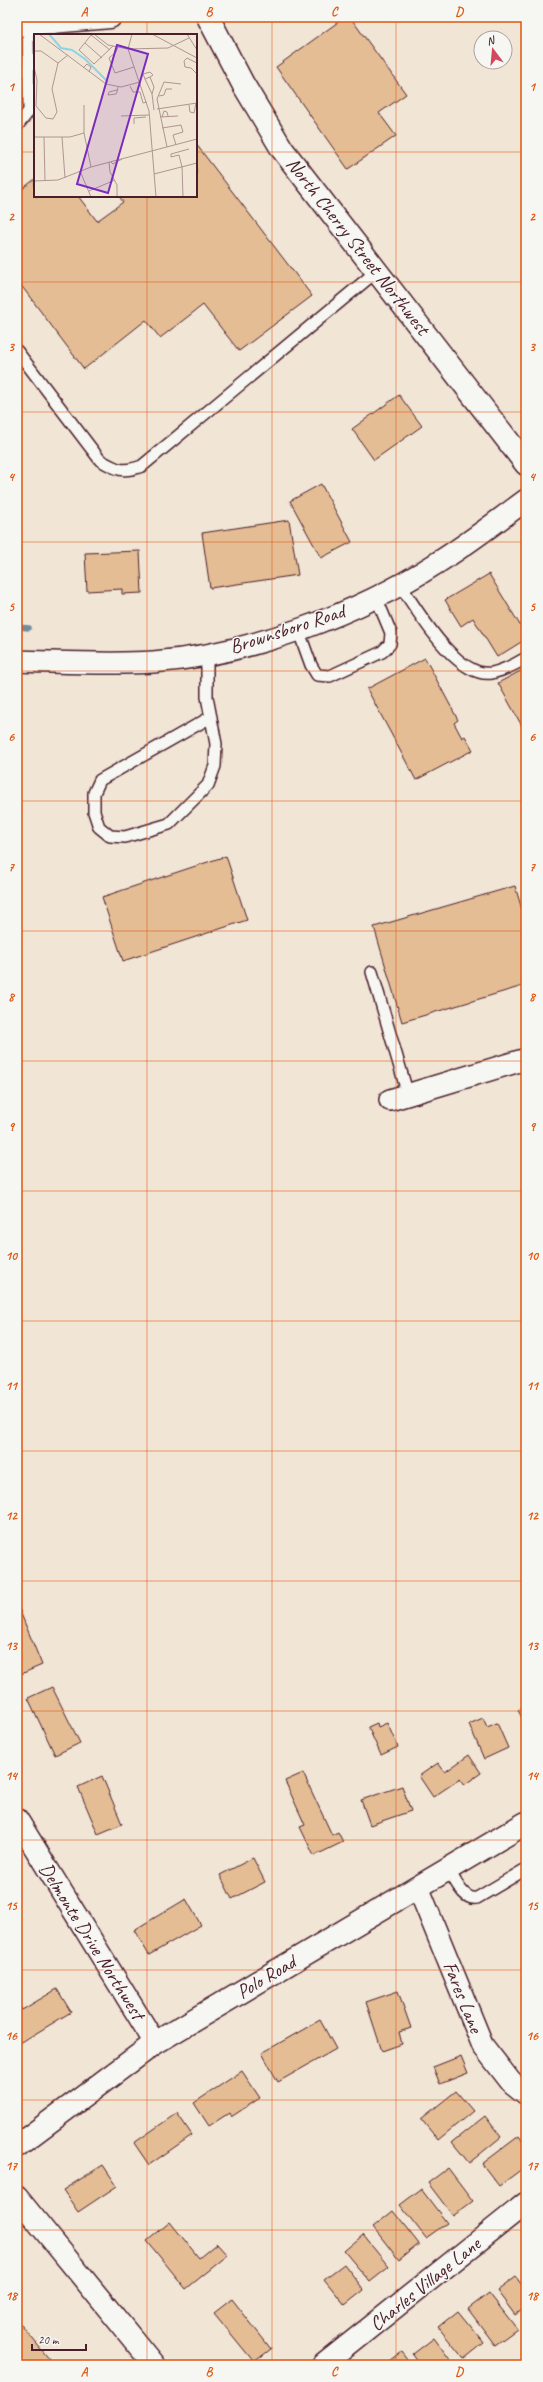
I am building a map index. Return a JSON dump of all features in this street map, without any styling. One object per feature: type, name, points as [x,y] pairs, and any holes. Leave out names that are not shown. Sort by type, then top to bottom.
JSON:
[{"type":"main road","points":[[22,25],[58,19],[110,17]]},
{"type":"main road","name":"North Cherry Street Northwest","points":[[208,17],[242,84],[282,149],[526,464]]},
{"type":"main road","name":"Polo Road","points":[[17,2146],[155,2043],[526,1823]]},
{"type":"street","name":"Brownsboro Road","points":[[17,661],[153,662],[207,654],[264,640],[327,619],[400,585],[438,563],[526,500]]},
{"type":"street","points":[[399,1097],[526,1060]]},
{"type":"street","name":"Delmonte Drive Northwest","points":[[17,1819],[155,2043]]},
{"type":"street","name":"Fares Lane","points":[[418,1887],[483,2046],[511,2082],[526,2094]]},
{"type":"street","points":[[17,2197],[154,2365]]},
{"type":"street","name":"Charles Village Lane","points":[[324,2365],[526,2203]]},
{"type":"lane","points":[[17,126],[29,111],[22,25]]},
{"type":"lane","points":[[17,350],[100,460],[117,470],[132,470],[142,466],[377,271]]},
{"type":"lane","points":[[400,585],[442,646],[469,666],[482,672],[491,673],[526,658]]},
{"type":"lane","points":[[298,628],[311,665],[317,675],[330,676],[382,652],[390,644],[391,633],[376,597]]},
{"type":"lane","points":[[207,654],[207,696],[211,717],[216,744],[215,766],[208,785],[169,824],[125,837],[110,836],[99,827],[94,812],[94,794],[100,780],[211,717]]},
{"type":"lane","points":[[372,972],[399,1097]]},
{"type":"lane","points":[[448,1869],[466,1896],[472,1899],[477,1898],[526,1869]]},
{"type":"building","points":[[345,17],[350,17],[406,94],[379,113],[396,136],[348,169],[276,67]]},
{"type":"building","points":[[197,145],[312,296],[239,351],[203,305],[160,338],[146,320],[84,369],[17,280],[17,193],[34,180],[34,197],[79,197],[97,221],[123,202],[120,197],[197,197]]},
{"type":"building","points":[[399,395],[422,426],[374,460],[352,429]]},
{"type":"building","points":[[321,484],[352,542],[321,558],[290,501]]},
{"type":"building","points":[[289,520],[298,575],[210,588],[202,533]]},
{"type":"building","points":[[140,551],[142,593],[122,594],[122,589],[87,591],[85,553]]},
{"type":"building","points":[[489,574],[526,635],[526,639],[497,657],[473,618],[461,626],[445,600]]},
{"type":"building","points":[[425,658],[458,720],[454,723],[462,738],[465,736],[473,750],[416,780],[367,689]]},
{"type":"building","points":[[526,668],[526,733],[498,683]]},
{"type":"building","points":[[226,856],[247,920],[123,961],[102,897]]},
{"type":"building","points":[[515,886],[526,923],[526,985],[402,1022],[374,927]]},
{"type":"building","points":[[17,1604],[42,1665],[21,1674],[17,1665]]},
{"type":"building","points":[[52,1687],[80,1743],[55,1755],[28,1698]]},
{"type":"building","points":[[526,1706],[526,1726],[518,1710]]},
{"type":"building","points":[[483,1718],[487,1727],[497,1723],[508,1748],[484,1759],[469,1724]]},
{"type":"building","points":[[377,1723],[378,1727],[387,1723],[398,1747],[381,1755],[368,1727]]},
{"type":"building","points":[[469,1755],[481,1773],[464,1785],[460,1779],[433,1797],[419,1776],[438,1763],[445,1772]]},
{"type":"building","points":[[303,1773],[332,1835],[338,1832],[343,1842],[314,1856],[300,1827],[305,1825],[285,1781]]},
{"type":"building","points":[[102,1776],[122,1824],[98,1834],[78,1787]]},
{"type":"building","points":[[402,1786],[411,1811],[370,1825],[361,1800]]},
{"type":"building","points":[[253,1858],[265,1882],[232,1899],[220,1875]]},
{"type":"building","points":[[186,1899],[201,1925],[149,1955],[134,1930]]},
{"type":"building","points":[[57,1989],[71,2012],[20,2043],[17,2038],[17,2001],[22,2010]]},
{"type":"building","points":[[398,1991],[411,2028],[399,2032],[402,2044],[382,2051],[366,2002]]},
{"type":"building","points":[[320,2020],[336,2049],[278,2082],[262,2053]]},
{"type":"building","points":[[461,2056],[468,2073],[440,2084],[433,2067]]},
{"type":"building","points":[[242,2071],[260,2098],[231,2117],[229,2113],[209,2126],[194,2103]]},
{"type":"building","points":[[456,2091],[473,2111],[438,2140],[421,2119]]},
{"type":"building","points":[[177,2113],[192,2135],[149,2165],[134,2143]]},
{"type":"building","points":[[485,2116],[501,2137],[469,2163],[452,2142]]},
{"type":"building","points":[[519,2136],[526,2146],[526,2166],[499,2186],[482,2164]]},
{"type":"building","points":[[103,2165],[117,2186],[78,2212],[63,2190]]},
{"type":"building","points":[[448,2168],[473,2201],[453,2216],[428,2183]]},
{"type":"building","points":[[421,2189],[447,2223],[426,2238],[400,2205]]},
{"type":"building","points":[[393,2211],[419,2244],[399,2260],[373,2227]]},
{"type":"building","points":[[170,2222],[199,2258],[217,2243],[228,2255],[186,2289],[147,2241]]},
{"type":"building","points":[[363,2235],[389,2267],[370,2282],[344,2251]]},
{"type":"building","points":[[344,2264],[364,2290],[345,2305],[324,2279]]},
{"type":"building","points":[[516,2277],[526,2291],[526,2307],[515,2315],[497,2291]]},
{"type":"building","points":[[489,2293],[517,2329],[495,2345],[468,2309]]},
{"type":"building","points":[[232,2299],[271,2349],[254,2362],[214,2313]]},
{"type":"building","points":[[458,2311],[484,2343],[464,2359],[438,2327]]},
{"type":"building","points":[[17,2320],[50,2360],[45,2365],[21,2365],[17,2360]]},
{"type":"building","points":[[434,2338],[454,2365],[421,2365],[413,2354]]},
{"type":"building","points":[[402,2352],[412,2365],[385,2365]]},
{"type":"waterway","points":[[17,627],[29,628]]}]
